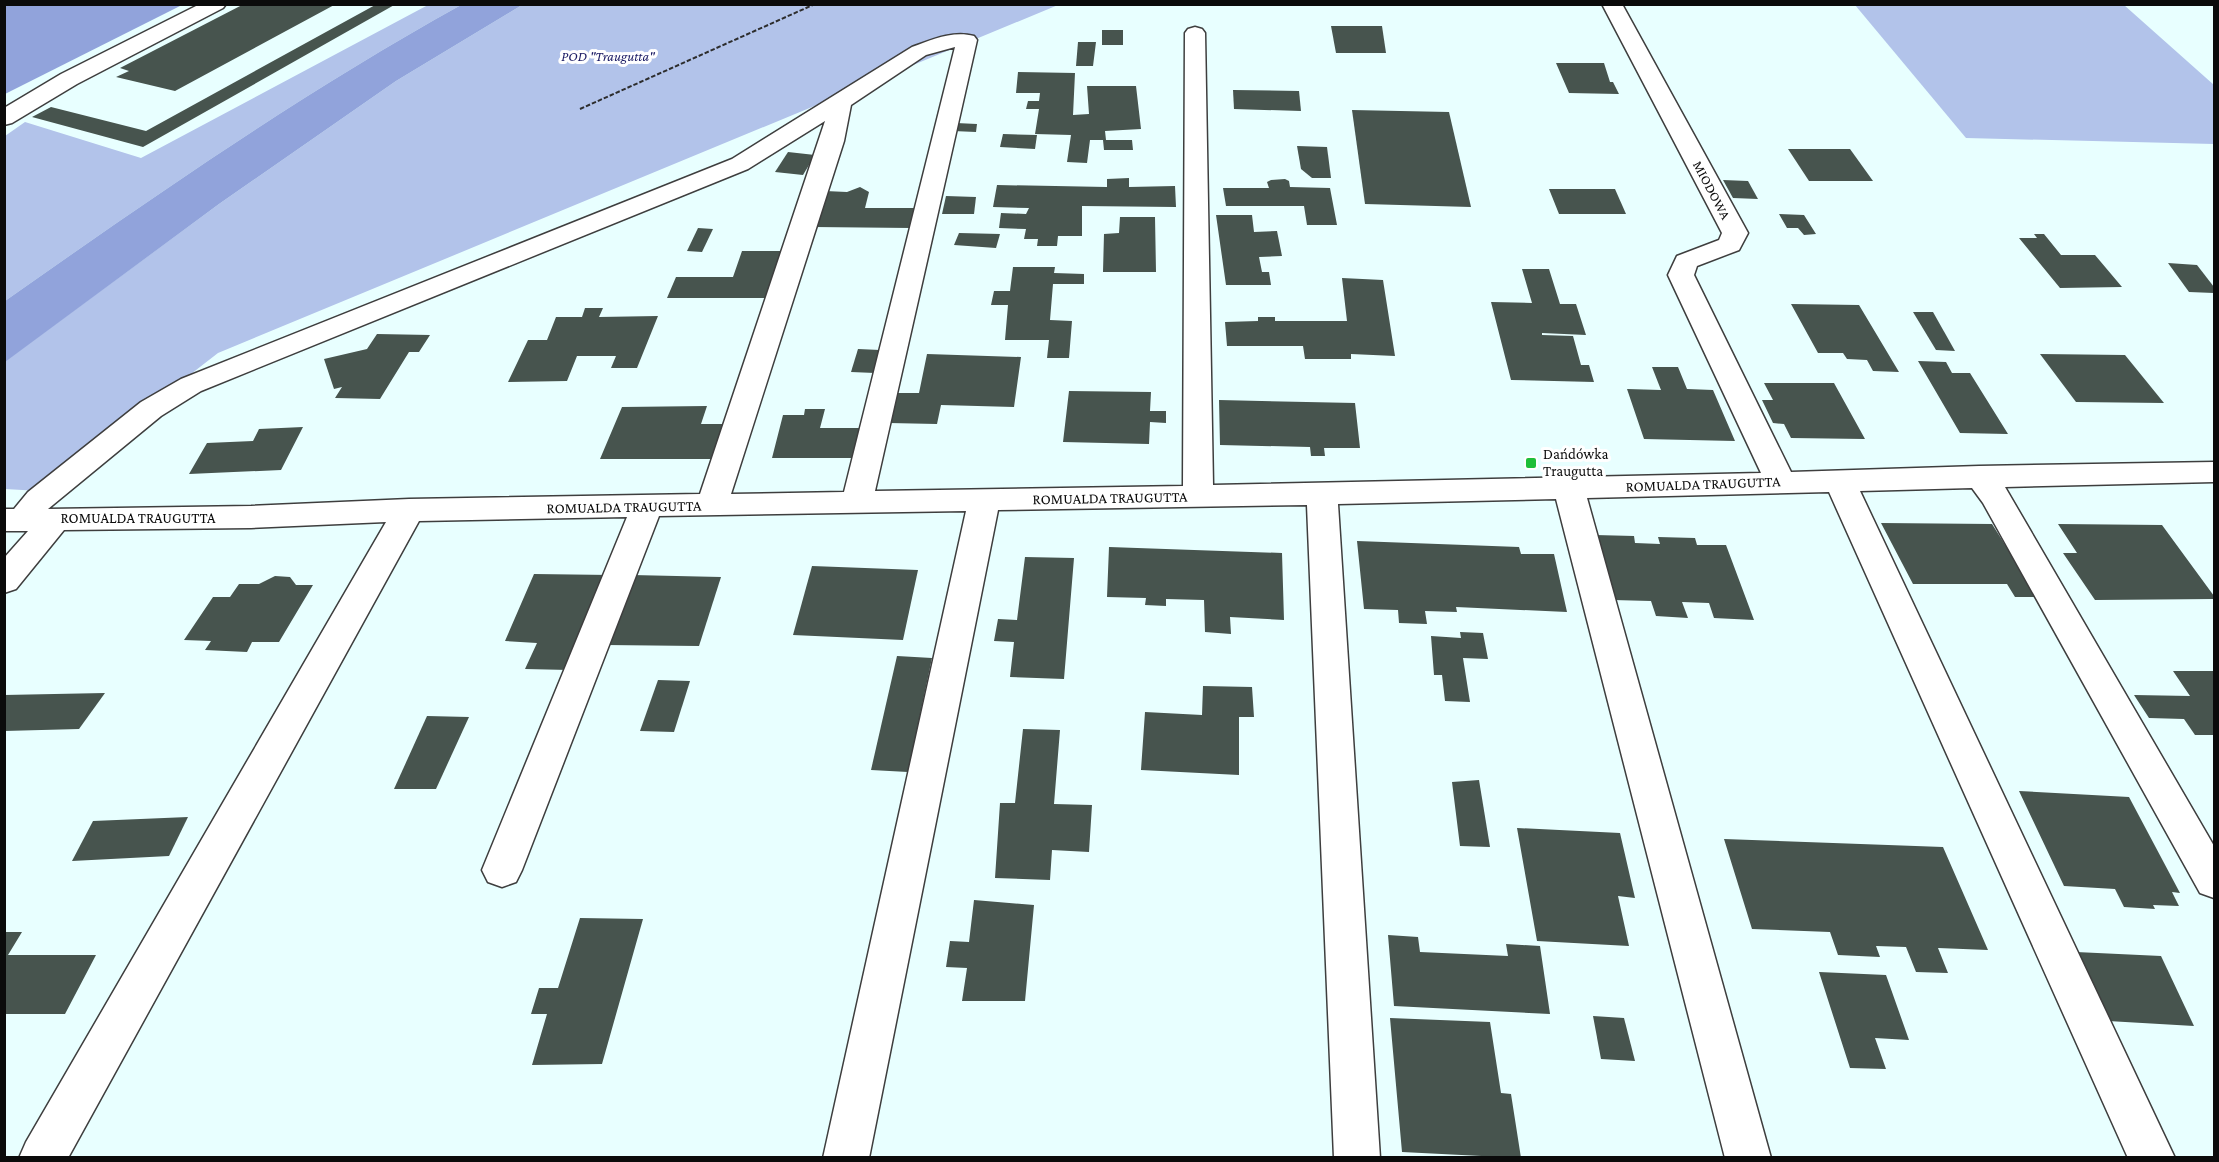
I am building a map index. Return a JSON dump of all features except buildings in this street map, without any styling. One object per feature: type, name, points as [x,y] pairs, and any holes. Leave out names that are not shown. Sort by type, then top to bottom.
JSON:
[{"type":"street","points":[[4,118],[69,79],[216,4]]},
{"type":"street","name":"MIODOWA","points":[[1612,4],[1735,233],[1730,245],[1686,261],[1681,275],[1769,461],[1782,482]]},
{"type":"street","points":[[1196,33],[1198,497]]},
{"type":"street","points":[[13,520],[142,417],[191,385],[740,164],[842,102],[919,51],[945,42],[967,39],[857,503]]},
{"type":"street","points":[[712,505],[832,141],[842,102]]},
{"type":"street","name":"ROMUALDA TRAUGUTTA","points":[[13,520],[251,518],[410,510],[1198,497],[2214,472]]},
{"type":"street","points":[[1979,476],[1996,498],[2214,881]]},
{"type":"street","points":[[1838,480],[1851,502],[2152,1158]]},
{"type":"street","points":[[1567,487],[1576,508],[1748,1158]]},
{"type":"street","points":[[1320,494],[1324,514],[1357,1158]]},
{"type":"street","points":[[846,1158],[984,500]]},
{"type":"street","points":[[502,870],[646,506]]},
{"type":"street","points":[[42,1158],[410,510]]},
{"type":"street","points":[[4,581],[57,518]]},
{"type":"path","points":[[580,109],[815,4]]},
{"type":"green space","points":[[428,5],[461,5],[343,74],[229,147],[5,301],[5,136],[25,122],[141,158]]},
{"type":"green space","name":"POD \"Traugutta\"","points":[[522,5],[1058,5],[218,353],[40,491],[5,489],[4,362],[219,204],[396,81]]},
{"type":"green space","points":[[1855,5],[2124,5],[2214,85],[2214,144],[1966,138]]},
{"type":"shaded area","points":[[5,4],[182,4],[182,5],[5,94]]},
{"type":"shaded area","points":[[461,5],[522,5],[396,81],[219,204],[5,362],[5,301],[172,185],[286,110]]},
{"type":"place","name":"Dańdówka Traugutta","points":[[1531,463]]}]
